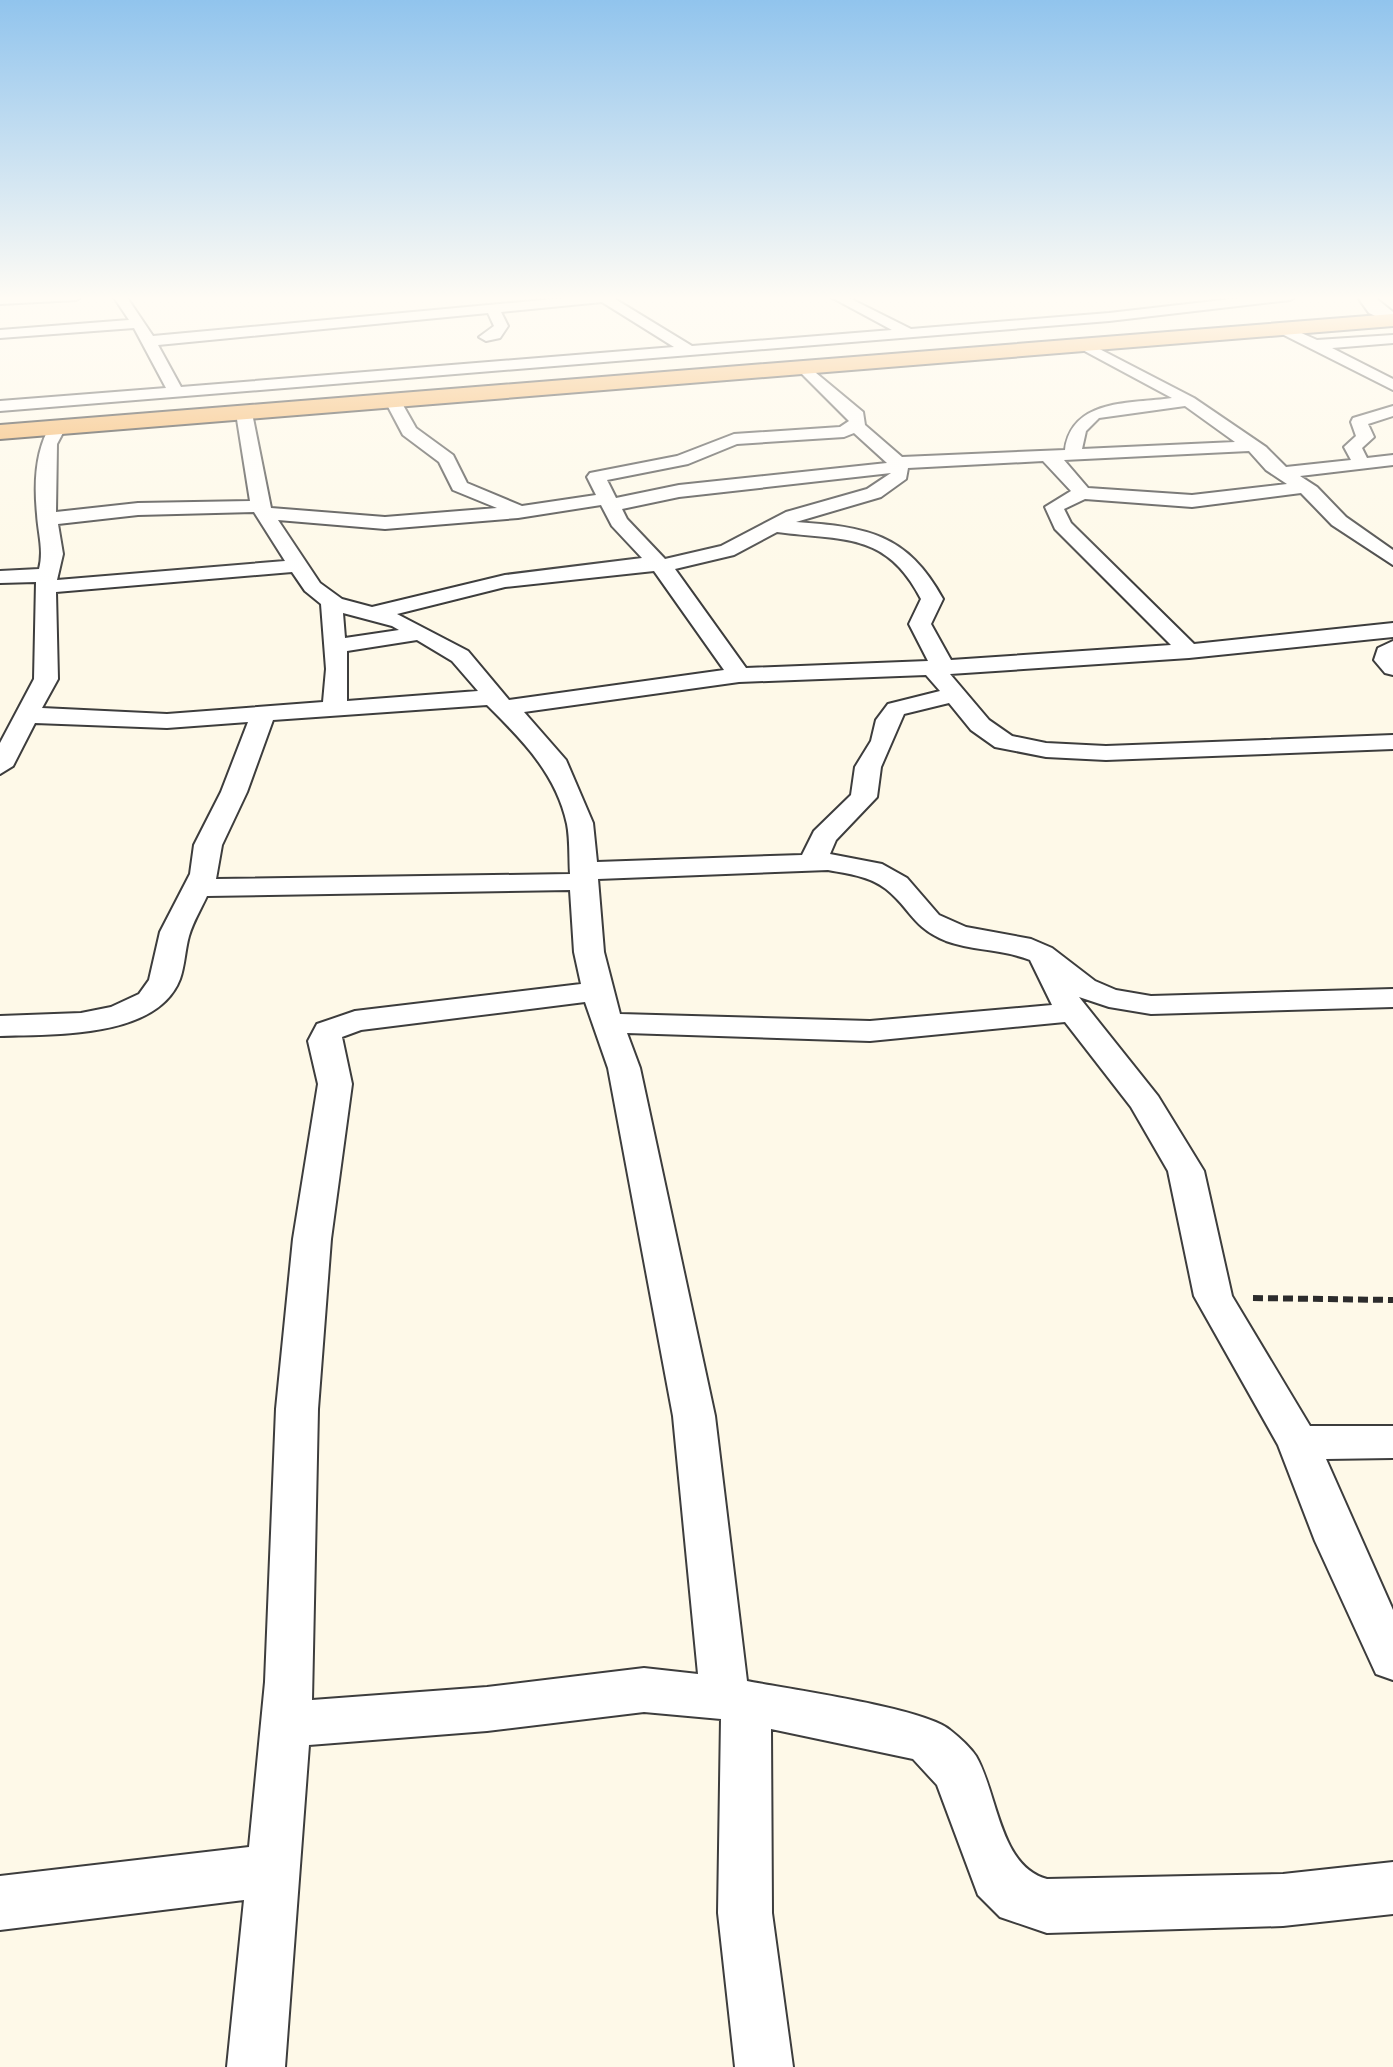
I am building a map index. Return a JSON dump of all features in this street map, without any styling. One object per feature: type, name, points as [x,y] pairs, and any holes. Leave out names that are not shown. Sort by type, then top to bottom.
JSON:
[{"type":"highway","points":[[0,432],[58,427],[157,407],[244,413],[499,392]]},
{"type":"street","points":[[0,420],[157,407],[177,394],[195,392]]},
{"type":"street","points":[[831,392],[857,416],[856,426]]},
{"type":"street","points":[[1172,392],[1252,446],[1305,487],[1339,521],[1393,559]]},
{"type":"street","points":[[393,401],[409,431],[447,459],[459,486],[487,500],[530,510]]},
{"type":"street","points":[[1073,455],[1076,433],[1087,418],[1188,401]]},
{"type":"street","points":[[0,406],[157,407]]},
{"type":"street","points":[[1361,463],[1353,447],[1365,437],[1359,422],[1393,411]]},
{"type":"street","points":[[244,413],[262,510],[312,587],[331,601],[400,621],[460,656],[553,760],[580,823],[589,952],[603,1007],[624,1068],[694,1416],[735,1700],[745,1913],[764,2067]]},
{"type":"street","points":[[371,614],[505,581],[561,572],[659,565],[727,551],[771,526],[819,507],[874,493],[891,484],[900,475],[898,465],[856,426]]},
{"type":"street","points":[[739,675],[674,580],[619,522],[596,477],[682,460],[734,439],[836,433],[856,426]]},
{"type":"street","points":[[2,759],[46,679],[47,581],[53,554],[47,519],[48,444],[58,427]]},
{"type":"street","points":[[47,519],[138,509],[262,510],[385,523],[610,502],[898,465],[1252,446]]},
{"type":"street","points":[[1049,457],[1070,475],[1082,493]]},
{"type":"street","points":[[1283,473],[1393,460]]},
{"type":"street","points":[[1189,651],[1062,525],[1054,507],[1082,493],[1192,501],[1305,487]]},
{"type":"street","points":[[771,526],[861,533],[901,552],[925,581],[932,599],[920,624],[953,695],[980,725],[1004,742],[1046,750],[1106,753],[1393,742]]},
{"type":"street","points":[[0,577],[47,581],[297,566]]},
{"type":"street","points":[[331,601],[336,646],[335,709]]},
{"type":"street","points":[[28,715],[167,721],[498,702],[739,675],[938,667],[1189,651],[1393,630]]},
{"type":"street","points":[[336,646],[421,633]]},
{"type":"street","points":[[1393,648],[1386,653],[1385,660],[1393,668]]},
{"type":"street","points":[[813,862],[824,837],[864,797],[868,767],[883,741],[888,720],[896,709],[953,695]]},
{"type":"street","points":[[0,1026],[81,1023],[121,1014],[150,1001],[164,980],[175,932],[204,874],[208,845],[234,792],[263,715]]},
{"type":"street","points":[[196,888],[582,876],[813,862],[872,870],[897,884],[929,921],[958,935],[1020,945],[1046,959],[1084,988],[1109,998],[1151,1005],[1393,998]]},
{"type":"street","points":[[1046,959],[1073,1012],[1146,1103],[1186,1171],[1205,1269],[1216,1301],[1298,1443],[1337,1541],[1393,1659]]},
{"type":"street","points":[[256,2067],[286,1724],[297,1409],[312,1239],[335,1084],[324,1041],[328,1031],[355,1021],[603,1007],[870,1031],[1073,1012]]},
{"type":"street","points":[[1298,1443],[1393,1442]]},
{"type":"street","points":[[286,1724],[487,1709],[644,1690],[735,1700],[930,1743],[957,1771],[997,1877],[1019,1898],[1047,1906],[1283,1900],[1393,1888]]},
{"type":"street","points":[[0,1903],[274,1870]]},
{"type":"path","points":[[1216,1301],[1289,1294],[1330,1302],[1393,1300]]}]
